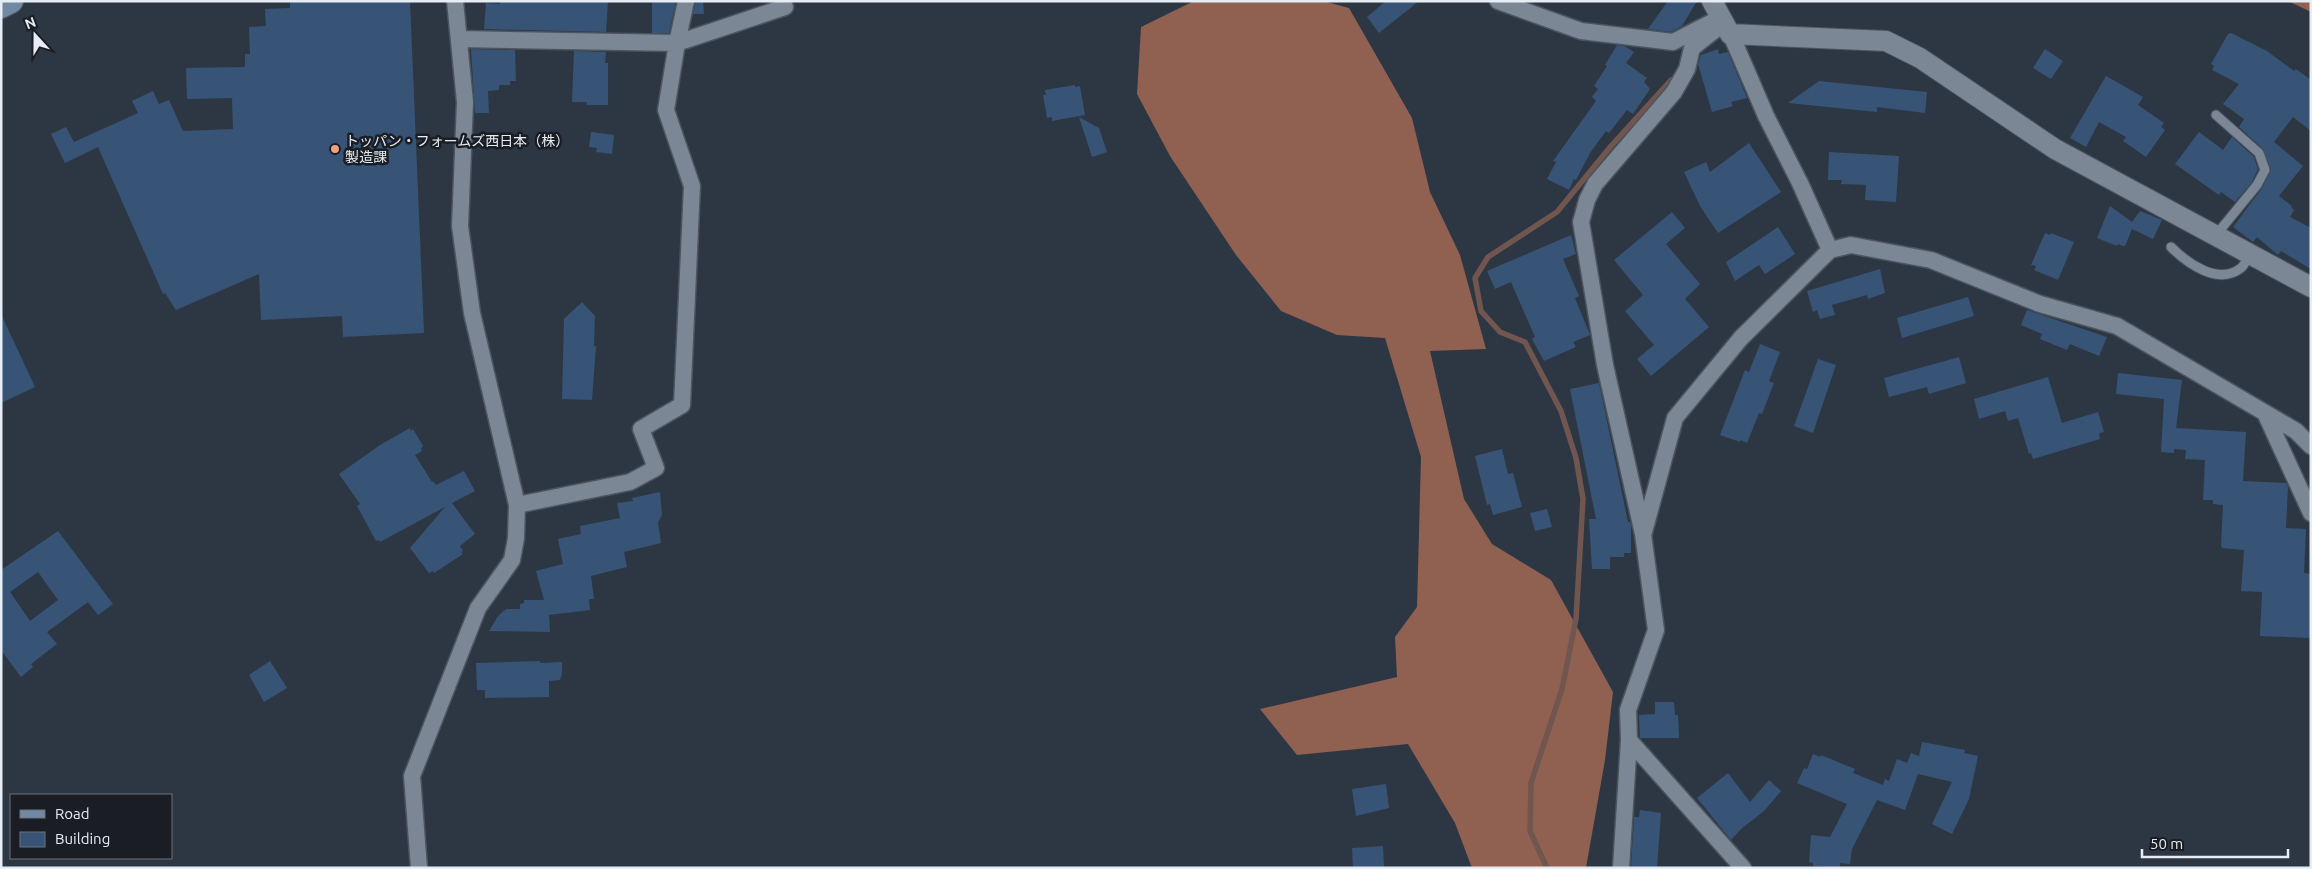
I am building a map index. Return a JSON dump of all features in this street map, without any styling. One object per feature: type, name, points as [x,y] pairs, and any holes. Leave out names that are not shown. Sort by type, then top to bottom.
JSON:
[{"type":"main road","points":[[1,6],[11,1]]},
{"type":"street","points":[[419,868],[412,776],[478,608],[512,560],[516,538],[517,505],[472,313],[460,226],[465,102],[455,1]]},
{"type":"street","points":[[517,505],[630,482],[656,468],[641,429],[682,405],[692,186],[666,110],[686,1]]},
{"type":"street","points":[[1498,1],[1581,31],[1673,42],[1722,18]]},
{"type":"street","points":[[460,39],[677,43],[785,7]]},
{"type":"street","points":[[1722,18],[1730,34],[1886,42],[1920,58],[2055,149],[2311,287]]},
{"type":"street","points":[[1722,18],[1830,250]]},
{"type":"street","points":[[1621,868],[1629,740],[1628,710],[1656,630],[1643,534],[1605,365],[1581,222],[1587,200],[1595,184],[1674,92],[1687,69],[1692,48],[1722,18]]},
{"type":"street","points":[[1643,534],[1675,418],[1741,338],[1830,250],[1851,245],[1931,260],[2040,304],[2117,326],[2296,431],[2311,446]]},
{"type":"street","points":[[2265,413],[2311,513]]},
{"type":"street","points":[[1629,740],[1742,868]]},
{"type":"lane","points":[[2215,236],[2257,185],[2265,170],[2259,153],[2216,115]]},
{"type":"lane","points":[[2171,247],[2197,267],[2210,273],[2223,275],[2241,268],[2250,254]]},
{"type":"shaded area","points":[[1194,1],[1323,1],[1349,8],[1412,118],[1430,192],[1460,255],[1486,349],[1430,351],[1464,499],[1492,544],[1551,580],[1613,692],[1605,760],[1586,868],[1472,868],[1455,823],[1408,744],[1297,755],[1260,709],[1397,677],[1395,637],[1417,607],[1421,457],[1385,338],[1337,335],[1281,311],[1236,255],[1170,156],[1137,94],[1141,27]]},
{"type":"shaded area","points":[[2288,1],[2311,1],[2311,12]]},
{"type":"building","name":"トッパン・フォームズ西日本（株） 製造課","points":[[290,1],[410,1],[424,333],[343,337],[342,316],[261,320],[259,274],[176,310],[165,293],[163,294],[98,147],[65,163],[51,134],[66,127],[74,142],[138,113],[132,101],[153,91],[159,104],[169,100],[183,131],[233,129],[232,98],[187,99],[186,68],[245,67],[245,54],[250,54],[249,27],[266,26],[265,9],[290,8]]},
{"type":"building","points":[[500,1],[608,1],[606,32],[484,29],[486,3],[500,4]]},
{"type":"building","points":[[652,1],[676,1],[669,33],[652,33]]},
{"type":"building","points":[[696,1],[703,1],[704,14],[693,14]]},
{"type":"building","points":[[1386,1],[1419,1],[1379,33],[1367,17]]},
{"type":"building","points":[[1668,1],[1697,1],[1682,26],[1671,32],[1648,29]]},
{"type":"building","points":[[2231,33],[2267,51],[2294,71],[2296,69],[2311,80],[2311,131],[2293,117],[2274,142],[2303,166],[2279,196],[2292,206],[2294,210],[2290,217],[2311,228],[2311,269],[2281,251],[2278,255],[2257,237],[2253,242],[2233,227],[2262,188],[2271,170],[2263,149],[2239,127],[2244,119],[2223,104],[2239,84],[2212,70],[2214,66],[2211,64],[2228,34]]},
{"type":"building","points":[[1617,45],[1624,46],[1634,52],[1626,63],[1647,78],[1644,82],[1650,89],[1633,114],[1627,110],[1609,133],[1606,131],[1590,153],[1569,190],[1547,179],[1556,162],[1553,161],[1596,101],[1592,97],[1598,89],[1594,86],[1607,66],[1605,65]]},
{"type":"building","points":[[471,49],[515,50],[516,81],[510,81],[510,85],[499,85],[499,90],[488,91],[489,113],[475,113]]},
{"type":"building","points":[[1718,49],[1719,54],[1728,52],[1747,98],[1731,102],[1733,106],[1712,112],[1698,64],[1701,55]]},
{"type":"building","points":[[2045,49],[2063,61],[2051,79],[2033,68]]},
{"type":"building","points":[[574,51],[606,52],[605,63],[608,63],[608,105],[586,105],[587,102],[572,102]]},
{"type":"building","points":[[2106,76],[2143,97],[2138,105],[2164,123],[2161,127],[2165,130],[2146,157],[2123,141],[2126,137],[2099,122],[2086,147],[2070,138]]},
{"type":"building","points":[[1819,81],[1927,92],[1925,113],[1877,107],[1877,112],[1788,103]]},
{"type":"building","points":[[1075,85],[1075,87],[1080,86],[1085,115],[1052,121],[1052,117],[1047,118],[1043,95],[1046,95],[1045,90]]},
{"type":"building","points":[[1079,117],[1099,128],[1107,152],[1092,157]]},
{"type":"building","points":[[591,132],[614,135],[612,154],[596,152],[597,148],[589,147]]},
{"type":"building","points":[[2199,132],[2223,150],[2232,137],[2254,157],[2258,169],[2252,182],[2235,202],[2221,192],[2219,195],[2175,164]]},
{"type":"building","points":[[1749,143],[1781,192],[1718,233],[1700,206],[1684,172],[1706,162],[1710,172]]},
{"type":"building","points":[[1829,152],[1899,156],[1896,202],[1865,200],[1866,185],[1841,184],[1842,180],[1828,180]]},
{"type":"building","points":[[2110,206],[2132,222],[2140,211],[2162,220],[2153,239],[2132,229],[2125,246],[2118,244],[2117,246],[2097,238]]},
{"type":"building","points":[[1672,212],[1685,228],[1666,244],[1700,284],[1685,299],[1709,327],[1651,376],[1637,359],[1654,345],[1625,311],[1643,295],[1614,260]]},
{"type":"building","points":[[1778,227],[1795,254],[1765,274],[1759,265],[1735,281],[1726,262]]},
{"type":"building","points":[[2045,233],[2050,235],[2051,233],[2074,242],[2058,280],[2034,270],[2036,266],[2031,265]]},
{"type":"building","points":[[1571,235],[1576,254],[1563,259],[1579,296],[1575,298],[1590,335],[1573,342],[1576,347],[1544,361],[1532,339],[1535,337],[1511,282],[1495,289],[1487,271]]},
{"type":"building","points":[[1880,269],[1885,293],[1868,299],[1867,295],[1832,305],[1835,315],[1820,319],[1817,310],[1813,312],[1807,291]]},
{"type":"building","points":[[1968,297],[1974,316],[1902,338],[1897,318]]},
{"type":"building","points":[[582,302],[595,316],[594,346],[596,346],[592,400],[562,399],[564,319]]},
{"type":"building","points":[[2027,310],[2107,337],[2099,356],[2070,344],[2067,350],[2040,339],[2042,334],[2021,325]]},
{"type":"building","points":[[1,314],[35,387],[1,403]]},
{"type":"building","points":[[1760,344],[1780,352],[1769,381],[1774,383],[1762,414],[1759,413],[1747,443],[1740,440],[1740,442],[1720,435],[1745,370],[1749,372]]},
{"type":"building","points":[[1959,357],[1966,383],[1929,394],[1927,387],[1889,397],[1884,378]]},
{"type":"building","points":[[1818,359],[1836,365],[1813,433],[1794,426]]},
{"type":"building","points":[[2118,373],[2182,380],[2176,428],[2246,432],[2243,481],[2286,483],[2288,487],[2286,528],[2306,529],[2304,573],[2311,574],[2311,638],[2260,636],[2262,592],[2241,591],[2244,550],[2222,548],[2223,505],[2213,504],[2213,500],[2203,500],[2205,460],[2185,459],[2186,450],[2174,449],[2174,453],[2161,452],[2164,399],[2116,394]]},
{"type":"building","points":[[2048,377],[2062,423],[2098,412],[2104,432],[2099,433],[2100,439],[2033,459],[2031,453],[2029,454],[2018,418],[2008,421],[2005,411],[1979,419],[1974,399]]},
{"type":"building","points":[[1599,383],[1628,522],[1630,522],[1631,526],[1631,553],[1624,553],[1624,557],[1610,557],[1610,569],[1592,569],[1589,519],[1596,519],[1570,389]]},
{"type":"building","points":[[410,428],[411,431],[413,429],[423,446],[422,451],[415,455],[432,482],[436,485],[464,471],[475,491],[452,503],[475,534],[460,546],[463,554],[434,573],[433,571],[429,573],[410,548],[445,507],[380,542],[379,540],[376,541],[357,506],[360,504],[339,474],[380,445]]},
{"type":"building","points":[[1502,449],[1508,474],[1513,473],[1522,507],[1493,515],[1490,504],[1487,505],[1475,456]]},
{"type":"building","points":[[660,492],[662,515],[658,522],[661,543],[624,552],[627,567],[591,576],[594,599],[589,599],[590,610],[549,615],[550,632],[489,631],[498,616],[506,609],[520,609],[520,604],[524,603],[524,600],[544,600],[536,571],[563,564],[558,539],[581,534],[580,526],[620,518],[617,503],[633,501],[632,498]]},
{"type":"building","points":[[1547,509],[1552,527],[1535,531],[1530,513]]},
{"type":"building","points":[[58,531],[113,604],[98,615],[88,602],[47,632],[57,644],[31,664],[33,667],[21,677],[1,650],[1,570]],"holes":[[[38,572],[58,600],[30,621],[10,592]]]},
{"type":"building","points":[[270,661],[287,688],[264,702],[249,675]]},
{"type":"building","points":[[540,661],[540,663],[562,662],[560,680],[549,681],[549,697],[485,698],[485,690],[477,690],[476,663]]},
{"type":"building","points":[[1655,702],[1674,702],[1675,715],[1678,715],[1679,738],[1640,738],[1639,715],[1655,714]]},
{"type":"building","points":[[1922,742],[1965,750],[1964,753],[1978,756],[1969,799],[1952,834],[1932,824],[1952,782],[1918,774],[1905,810],[1877,800],[1852,849],[1850,864],[1840,863],[1840,868],[1813,866],[1813,863],[1809,862],[1811,835],[1830,837],[1847,804],[1797,783],[1804,768],[1807,769],[1813,754],[1820,757],[1821,755],[1855,769],[1853,773],[1883,785],[1885,779],[1889,781],[1897,759],[1907,763],[1911,753],[1919,756]]},
{"type":"building","points":[[1728,773],[1750,802],[1769,780],[1781,791],[1764,811],[1741,829],[1731,840],[1697,798]]},
{"type":"building","points":[[1386,784],[1389,808],[1356,816],[1352,789]]},
{"type":"building","points":[[1640,810],[1661,813],[1657,868],[1631,868],[1634,817],[1639,817]]},
{"type":"building","points":[[1383,846],[1384,868],[1353,868],[1352,848]]},
{"type":"waterway","points":[[1547,868],[1530,831],[1531,783],[1562,689],[1576,619],[1583,499],[1576,458],[1561,411],[1525,342],[1500,332],[1481,311],[1475,278],[1488,257],[1557,212],[1611,146],[1671,80]]},
{"type":"place","name":"トッパン・フォームズ西日本（株） 製造課","points":[[335,149]]}]
